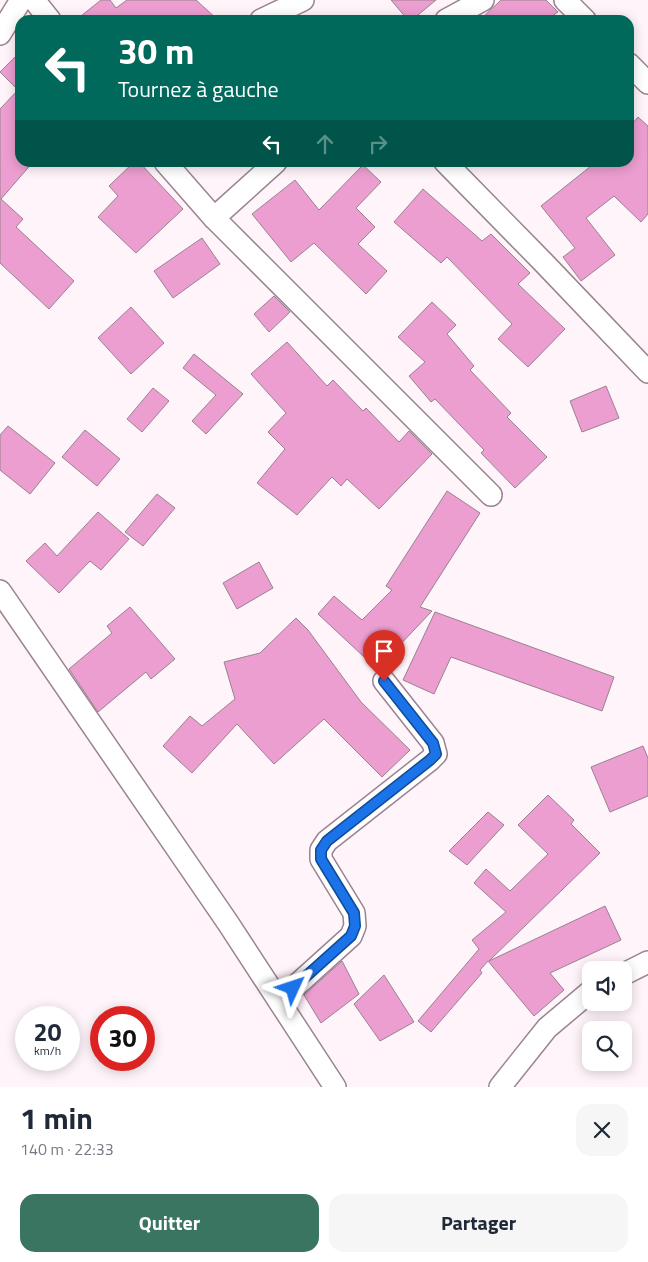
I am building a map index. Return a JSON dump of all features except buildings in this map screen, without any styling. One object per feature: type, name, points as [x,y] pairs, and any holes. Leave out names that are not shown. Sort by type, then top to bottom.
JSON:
[{"type":"street","points":[[0,34],[21,0]]},
{"type":"street","points":[[34,0],[46,15]]},
{"type":"street","points":[[272,15],[303,0]]},
{"type":"street","points":[[455,15],[483,0]]},
{"type":"street","points":[[565,0],[580,15]]},
{"type":"street","points":[[634,69],[648,83]]},
{"type":"street","points":[[169,167],[214,218],[491,495]]},
{"type":"street","points":[[214,218],[270,167]]},
{"type":"street","points":[[450,167],[648,372]]},
{"type":"street","points":[[0,591],[223,915],[335,1087]]},
{"type":"street","points":[[278,1001],[351,936],[355,926],[354,913],[321,859],[321,850],[327,841],[436,754],[433,743],[384,681]]},
{"type":"street","points":[[632,970],[648,962]]},
{"type":"street","points":[[500,1087],[547,1028],[582,999]]},
{"type":"route","points":[[293,988],[351,936],[355,926],[354,913],[321,859],[321,850],[327,841],[436,754],[433,743],[384,681]]}]
